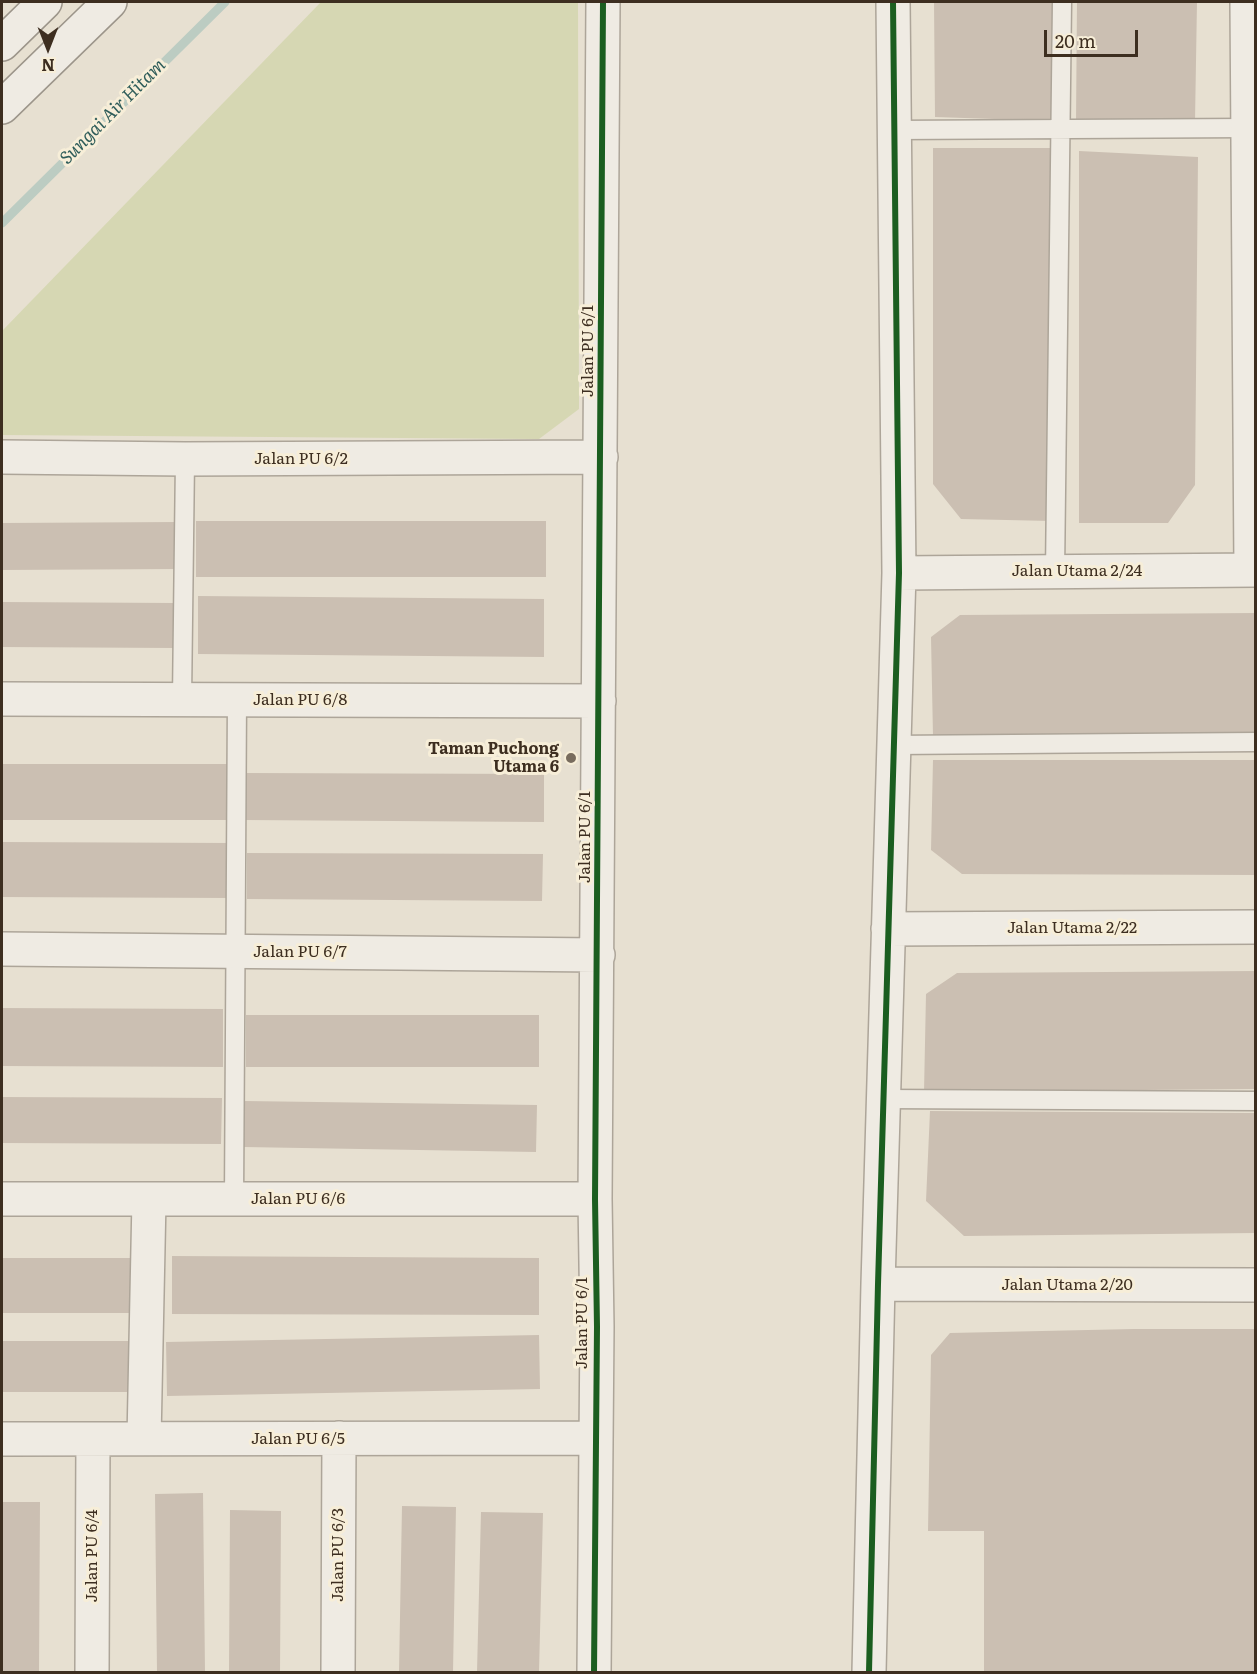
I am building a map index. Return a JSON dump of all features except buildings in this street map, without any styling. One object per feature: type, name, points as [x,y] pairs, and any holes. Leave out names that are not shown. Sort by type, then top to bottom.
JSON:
[{"type":"street","points":[[2,44],[45,2]]},
{"type":"street","points":[[2,107],[110,2]]},
{"type":"street","name":"Jalan PU 6/1","points":[[594,1672],[603,2]]},
{"type":"street","points":[[869,1672],[899,573],[893,2]]},
{"type":"street","points":[[1247,2],[1250,109],[1253,570]]},
{"type":"street","name":"Jalan PU 6/2","points":[[2,458],[601,457]]},
{"type":"street","name":"Jalan Utama 2/24","points":[[899,573],[1253,570]]},
{"type":"street","name":"Jalan PU 6/8","points":[[2,699],[599,701]]},
{"type":"street","name":"Jalan Utama 2/22","points":[[888,929],[1256,927]]},
{"type":"street","name":"Jalan PU 6/7","points":[[2,949],[598,955]]},
{"type":"street","name":"Jalan PU 6/6","points":[[2,1199],[595,1199]]},
{"type":"street","points":[[144,1439],[149,1199]]},
{"type":"street","name":"Jalan Utama 2/20","points":[[878,1284],[1256,1285]]},
{"type":"street","name":"Jalan PU 6/3","points":[[338,1672],[339,1438]]},
{"type":"street","name":"Jalan PU 6/5","points":[[2,1439],[595,1438]]},
{"type":"street","name":"Jalan PU 6/4","points":[[92,1672],[93,1439]]},
{"type":"lane","points":[[1055,572],[1062,2]]},
{"type":"lane","points":[[894,130],[1060,130],[1250,109]]},
{"type":"lane","points":[[182,699],[185,459]]},
{"type":"lane","points":[[234,1199],[237,699]]},
{"type":"lane","points":[[893,745],[1256,742]]},
{"type":"lane","points":[[883,1100],[1256,1101]]},
{"type":"green space","points":[[321,2],[578,2],[579,409],[539,439],[2,435],[2,331]]},
{"type":"waterway","name":"Sungai Air Hitam","points":[[2,223],[225,2]]},
{"type":"cycle path","points":[[594,1672],[603,2]]},
{"type":"cycle path","points":[[869,1672],[899,573],[893,2]]},
{"type":"place","name":"Taman Puchong Utama 6","points":[[571,758]]}]
